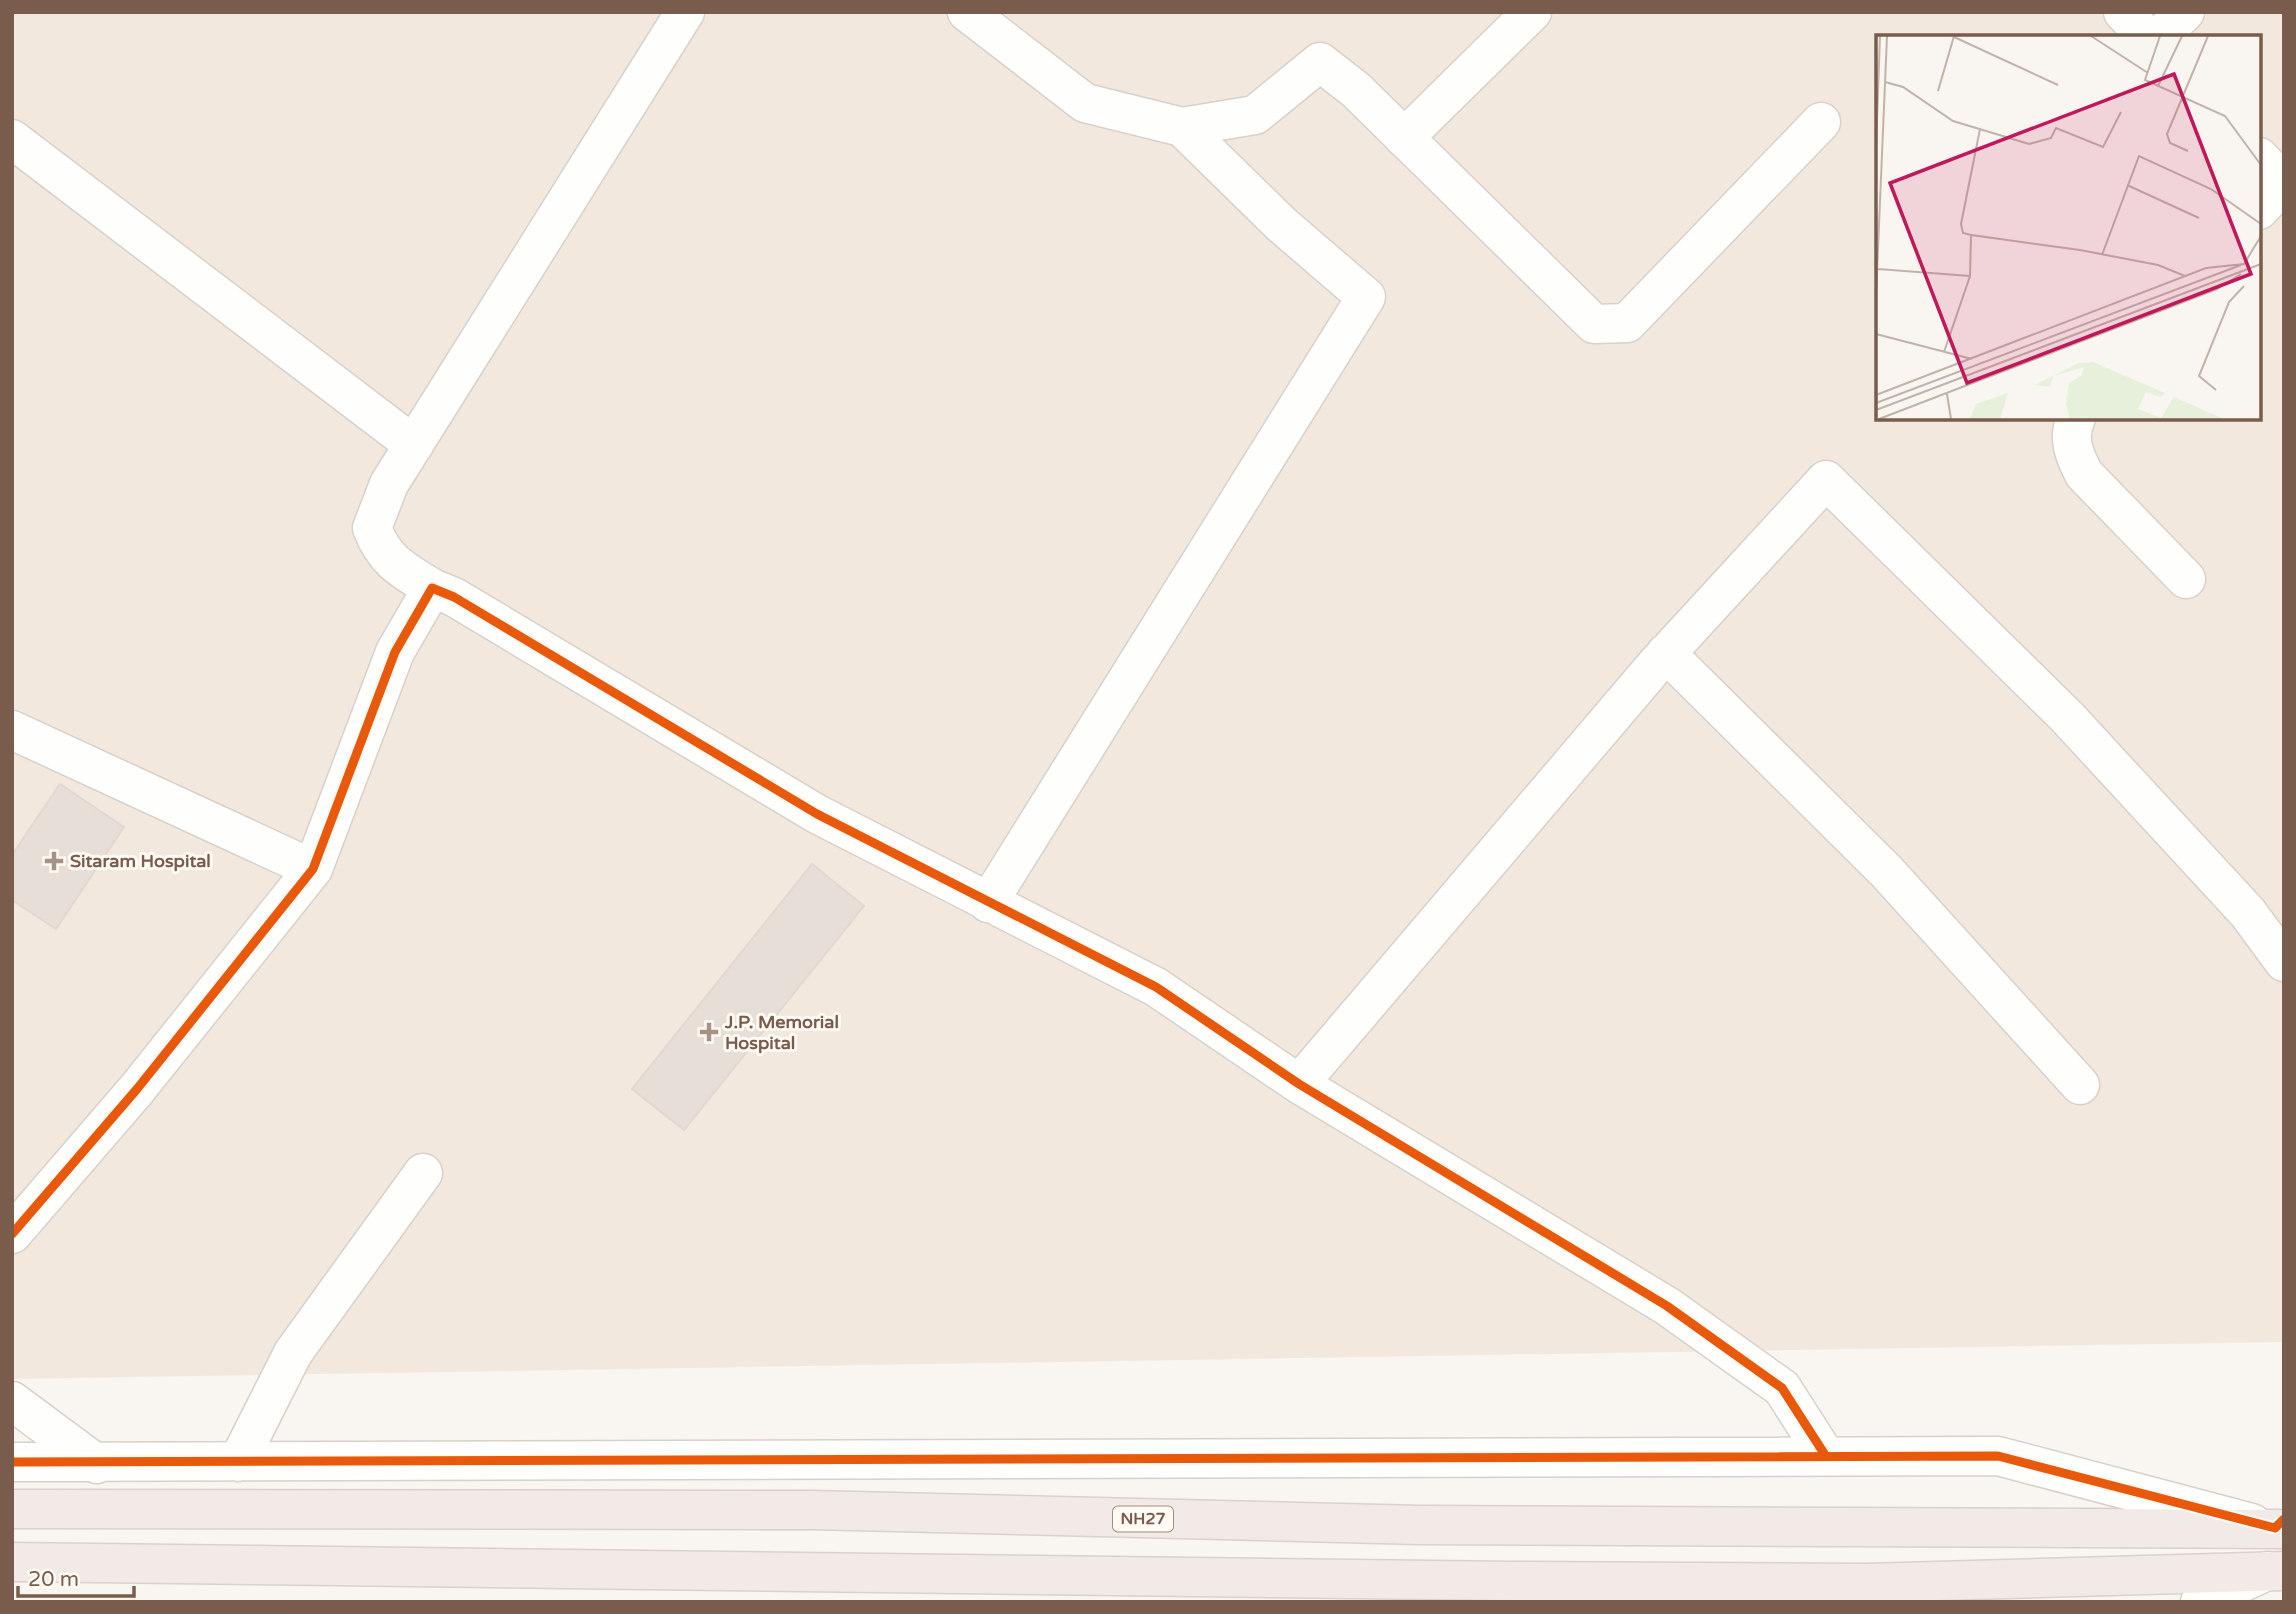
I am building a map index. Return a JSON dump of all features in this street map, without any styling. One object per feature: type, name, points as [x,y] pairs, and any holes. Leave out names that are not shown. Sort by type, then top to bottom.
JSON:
[{"type":"highway","name":"NH27","points":[[12,1509],[812,1510],[1420,1525],[2281,1525]]},
{"type":"highway","points":[[12,1562],[1866,1583],[2275,1571]]},
{"type":"street","points":[[685,12],[389,484],[372,528],[380,549],[397,566],[432,588],[454,597],[817,814],[1156,987],[1299,1084],[1667,1306],[1782,1388],[1825,1455]]},
{"type":"street","points":[[967,12],[1085,103],[1182,127],[1255,115],[1320,62],[1356,90],[1594,324],[1627,323],[1821,122]]},
{"type":"street","points":[[1404,138],[1532,12]]},
{"type":"street","points":[[2123,12],[2145,35]]},
{"type":"street","points":[[2161,35],[2185,12]]},
{"type":"street","points":[[988,903],[1366,297],[1281,224],[1182,127]]},
{"type":"street","points":[[12,139],[414,444]]},
{"type":"street","points":[[2261,159],[2284,183],[2261,208]]},
{"type":"street","points":[[2075,420],[2071,429],[2074,454],[2084,474],[2186,579]]},
{"type":"street","points":[[1299,1084],[1666,653],[1826,480],[2067,717],[2248,913],[2284,962]]},
{"type":"street","points":[[12,1234],[137,1089],[313,869],[395,652],[432,588]]},
{"type":"street","points":[[1666,653],[1886,871],[2080,1085]]},
{"type":"street","points":[[12,730],[313,869]]},
{"type":"street","points":[[238,1462],[293,1353],[423,1173]]},
{"type":"street","points":[[12,1401],[97,1464]]},
{"type":"street","points":[[12,1462],[97,1464],[1998,1456],[2281,1525]]},
{"type":"street","points":[[2200,1602],[2275,1571]]},
{"type":"shaded area","points":[[12,12],[2284,12],[2284,1342],[12,1379]]},
{"type":"building","points":[[60,784],[124,827],[56,929],[12,900],[12,855]]},
{"type":"building","points":[[812,864],[864,906],[684,1130],[632,1089]]},
{"type":"cycle path","points":[[12,1234],[137,1089],[313,869],[395,652],[432,588],[454,597],[817,814],[1156,987],[1299,1084],[1667,1306],[1782,1388],[1825,1455]]},
{"type":"cycle path","points":[[12,1462],[1998,1456],[2275,1528],[2284,1519]]},
{"type":"place","name":"Sitaram Hospital","points":[[54,861]]},
{"type":"place","name":"J.P. Memorial Hospital","points":[[709,1032]]}]
